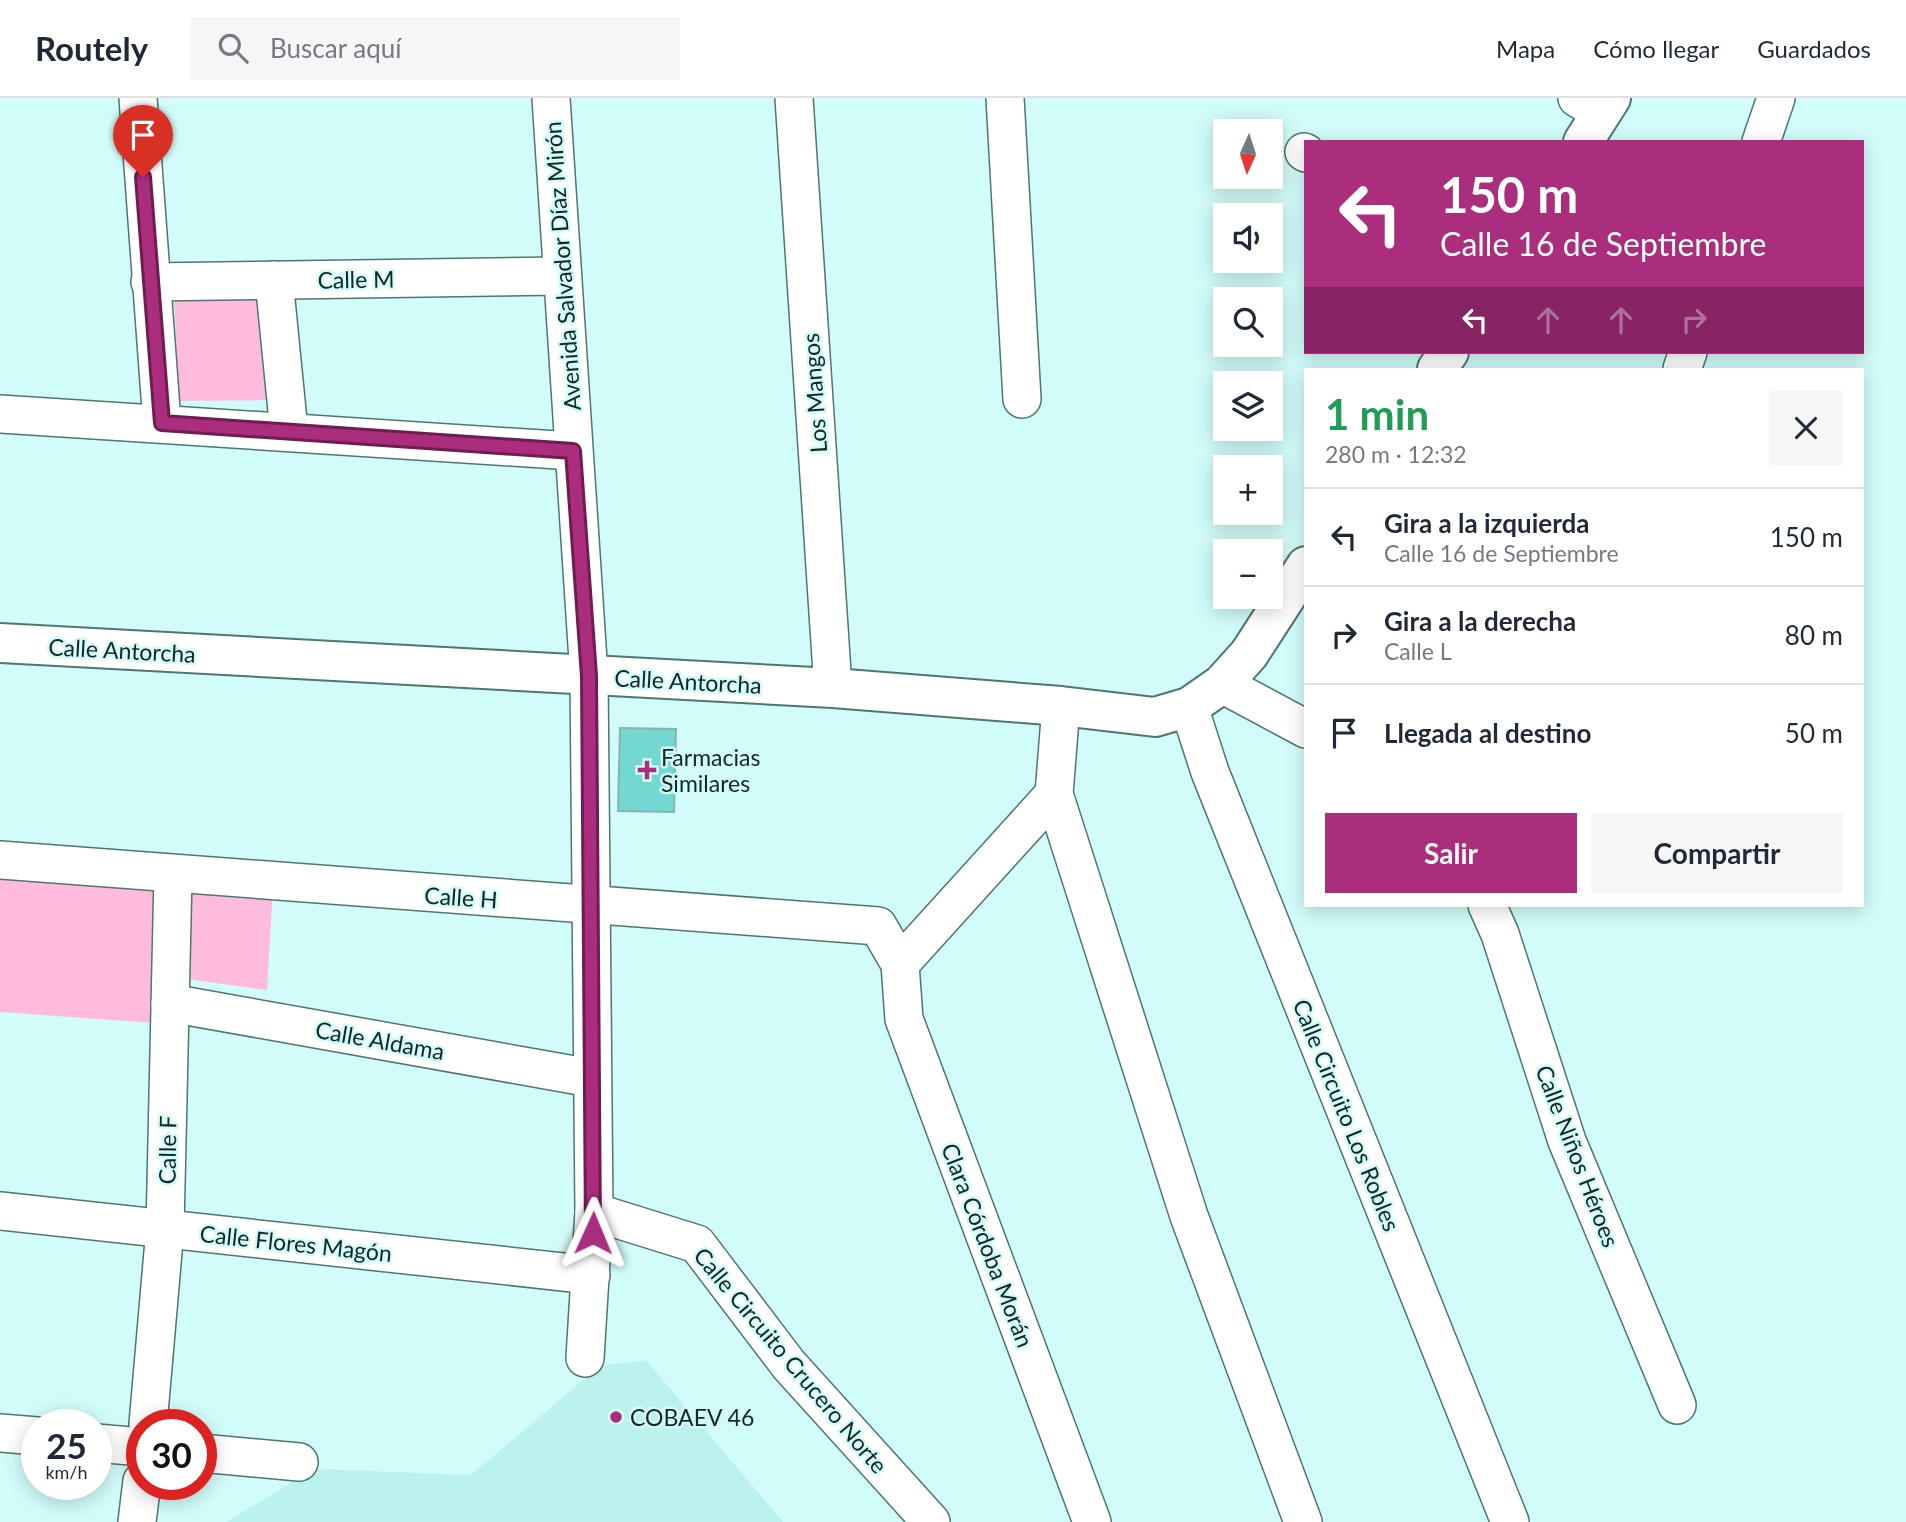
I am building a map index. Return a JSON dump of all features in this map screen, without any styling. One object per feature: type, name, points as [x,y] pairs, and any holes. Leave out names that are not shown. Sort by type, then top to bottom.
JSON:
[{"type":"street","points":[[138,98],[162,423]]},
{"type":"street","name":"Avenida Salvador Díaz Mirón","points":[[551,98],[589,676],[589,906],[594,1212],[585,1358]]},
{"type":"street","name":"Los Mangos","points":[[794,98],[833,688]]},
{"type":"street","points":[[1005,98],[1022,399]]},
{"type":"street","points":[[1762,140],[1776,98]]},
{"type":"street","name":"Calle M","points":[[150,282],[561,276]]},
{"type":"street","points":[[274,280],[289,430]]},
{"type":"street","points":[[0,414],[289,430],[573,451]]},
{"type":"street","name":"Calle Antorcha","points":[[0,643],[833,688],[1061,706],[1155,717],[1189,707],[1222,684],[1249,654],[1304,569]]},
{"type":"street","points":[[1222,684],[1304,728]]},
{"type":"street","points":[[1061,706],[1054,794],[1189,1216],[1303,1522]]},
{"type":"street","name":"Calle Circuito Los Robles","points":[[1189,707],[1215,785],[1510,1522]]},
{"type":"street","points":[[900,964],[1054,794]]},
{"type":"street","name":"Calle H","points":[[0,860],[878,926],[900,964]]},
{"type":"street","name":"Calle F","points":[[149,1409],[165,1228],[173,875]]},
{"type":"street","name":"Calle Niños Héroes","points":[[1488,907],[1500,934],[1567,1141],[1676,1405]]},
{"type":"street","name":"Clara Córdoba Morán","points":[[900,964],[904,1019],[1093,1522]]},
{"type":"street","name":"Calle Aldama","points":[[170,1003],[591,1078]]},
{"type":"street","name":"Calle Flores Magón","points":[[0,1211],[592,1275]]},
{"type":"street","name":"Calle Circuito Crucero Norte","points":[[594,1212],[697,1244],[789,1365],[931,1522]]},
{"type":"street","points":[[0,1433],[21,1435]]},
{"type":"street","points":[[217,1454],[299,1462]]},
{"type":"street","points":[[137,1522],[140,1500]]},
{"type":"shaded area","points":[[174,296],[258,297],[269,400],[179,401]]},
{"type":"shaded area","points":[[0,868],[163,879],[154,1023],[0,1012]]},
{"type":"shaded area","points":[[182,882],[273,886],[267,990],[179,978]]},
{"type":"shaded area","name":"COBAEV 46","points":[[646,1360],[783,1522],[226,1522],[314,1469],[471,1475],[600,1366]]},
{"type":"building","name":"Farmacias Similares","points":[[620,728],[676,729],[674,812],[618,811]]},
{"type":"place","name":"Farmacias Similares","points":[[647,770]]},
{"type":"place","name":"COBAEV 46","points":[[616,1417]]},
{"type":"route","points":[[143,177],[162,423],[573,451],[589,676],[593,1233]]}]
